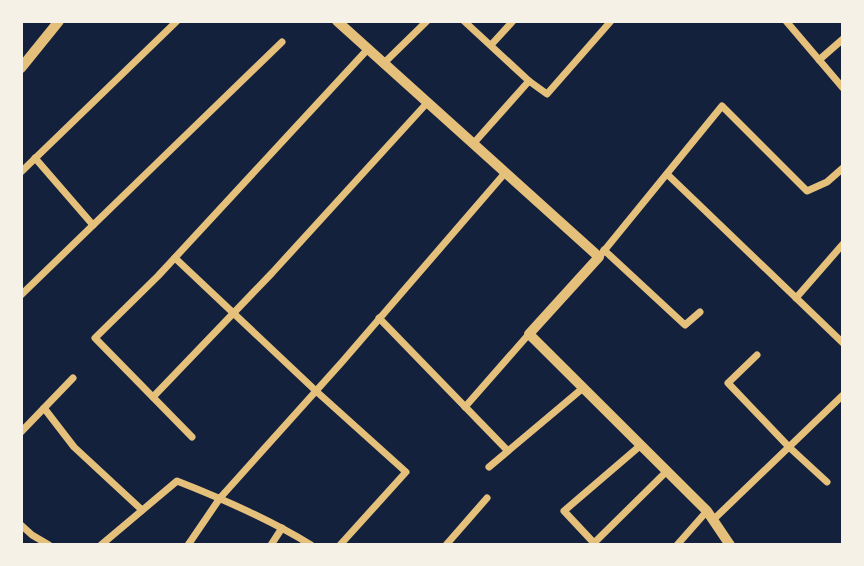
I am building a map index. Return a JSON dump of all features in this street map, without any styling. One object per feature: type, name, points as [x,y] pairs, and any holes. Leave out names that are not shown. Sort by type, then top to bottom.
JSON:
[{"type":"street","points":[[21,68],[59,21]]},
{"type":"street","points":[[21,172],[177,21]]},
{"type":"street","points":[[337,21],[505,173],[685,325],[700,312]]},
{"type":"street","points":[[383,64],[427,21]]},
{"type":"street","points":[[464,21],[547,94],[611,21]]},
{"type":"street","points":[[491,45],[513,21]]},
{"type":"street","points":[[786,21],[842,88]]},
{"type":"street","points":[[819,60],[843,39]]},
{"type":"street","points":[[21,295],[282,42]]},
{"type":"street","points":[[192,437],[94,338],[175,258],[367,50]]},
{"type":"street","points":[[473,144],[530,81]]},
{"type":"street","points":[[153,397],[272,274],[427,103]]},
{"type":"street","points":[[465,407],[602,254],[722,106],[807,191],[827,182],[843,168]]},
{"type":"street","points":[[36,158],[93,225]]},
{"type":"street","points":[[188,545],[220,498],[505,173]]},
{"type":"street","points":[[667,174],[843,343]]},
{"type":"street","points":[[796,298],[843,244]]},
{"type":"street","points":[[175,258],[406,472],[340,545]]},
{"type":"street","points":[[379,318],[508,451]]},
{"type":"street","points":[[529,334],[710,516],[730,545]]},
{"type":"street","points":[[757,355],[728,383],[789,447],[827,482]]},
{"type":"street","points":[[21,432],[73,378]]},
{"type":"street","points":[[489,467],[583,388]]},
{"type":"street","points":[[677,545],[789,447],[843,395]]},
{"type":"street","points":[[836,402],[843,408]]},
{"type":"street","points":[[44,408],[74,447],[142,510]]},
{"type":"street","points":[[640,445],[564,510],[595,544],[667,471]]},
{"type":"street","points":[[100,545],[177,481],[220,498],[311,545]]},
{"type":"street","points":[[446,545],[487,498]]},
{"type":"street","points":[[21,525],[49,545]]},
{"type":"street","points":[[271,545],[282,528]]},
{"type":"street","points":[[27,545],[32,535]]}]
